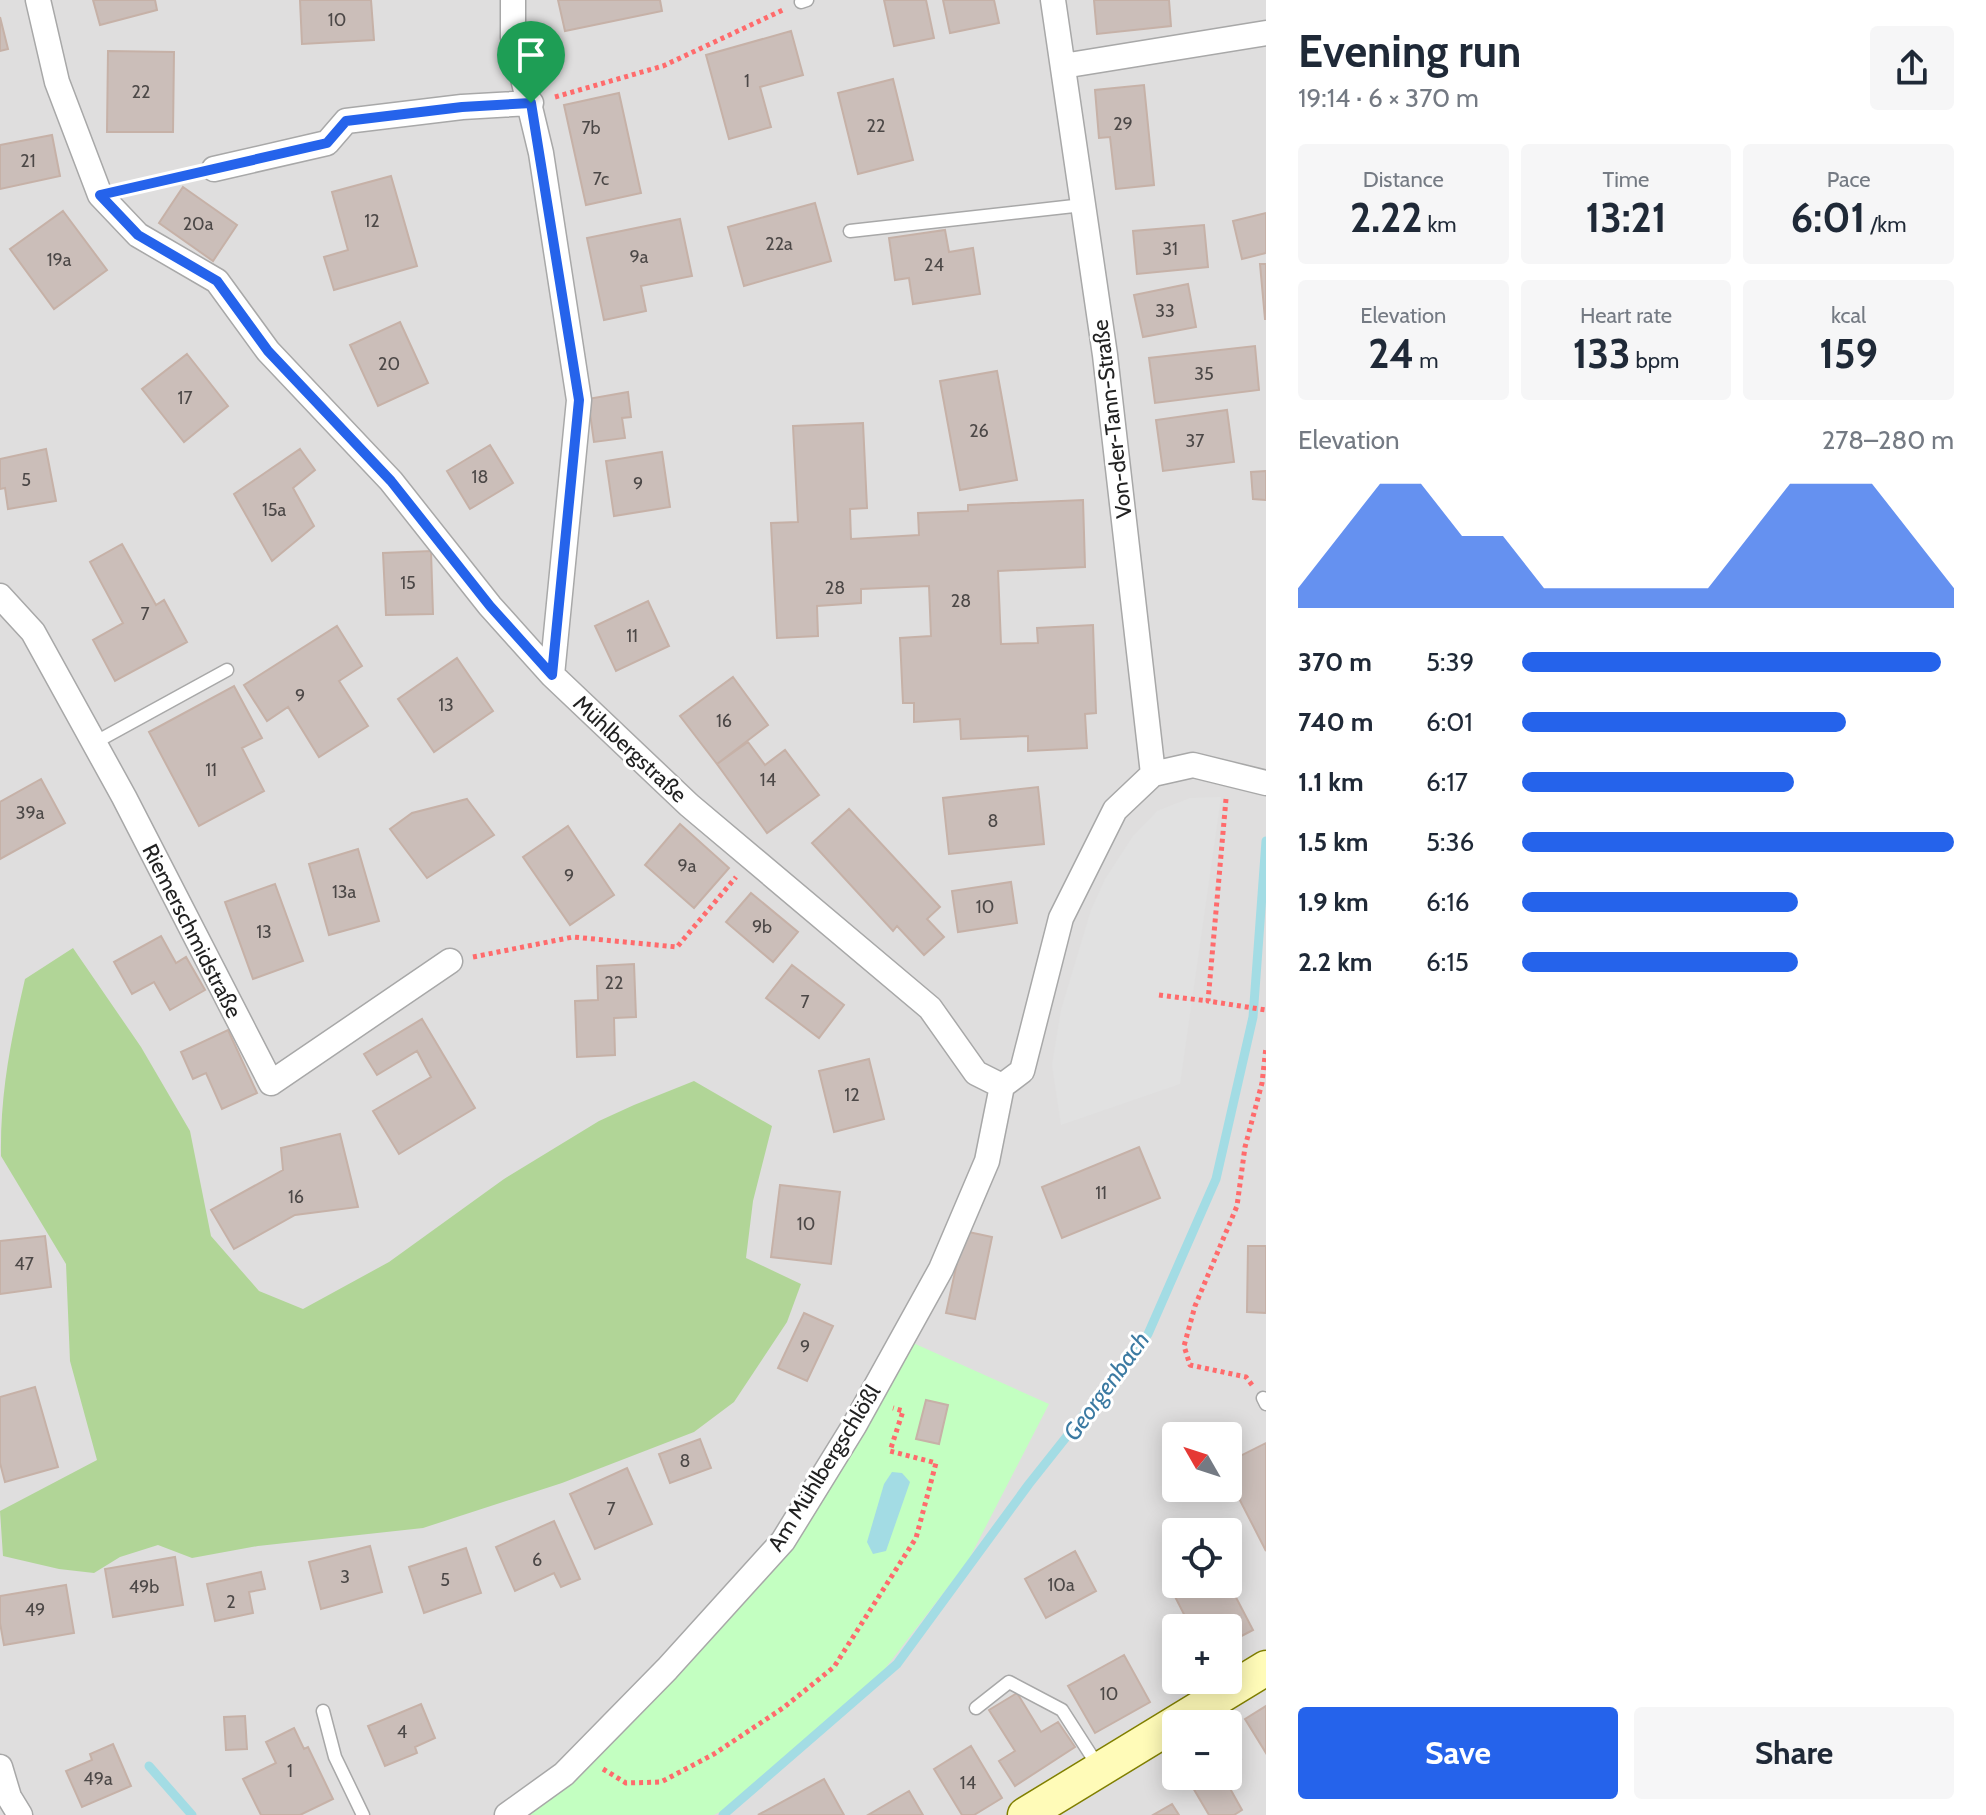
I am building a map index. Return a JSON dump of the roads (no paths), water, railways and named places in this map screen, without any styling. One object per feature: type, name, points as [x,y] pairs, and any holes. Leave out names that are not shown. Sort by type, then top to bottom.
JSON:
[{"type":"street","name":"Mühlbergstraße","points":[[38,0],[57,82],[100,195],[138,235],[217,281],[268,351],[391,481],[490,606],[552,675],[689,805],[930,1008],[976,1073],[1002,1086]]},
{"type":"street","points":[[513,0],[513,37],[531,103],[579,400],[552,675]]},
{"type":"street","name":"Von-der-Tann-Straße","points":[[1053,0],[1105,355],[1153,774]]},
{"type":"street","points":[[1063,66],[1266,33]]},
{"type":"street","points":[[214,169],[327,143],[346,121],[462,107],[531,103]]},
{"type":"street","name":"Riemerschmidstraße","points":[[0,596],[33,632],[271,1083],[450,961]]},
{"type":"street","points":[[1002,1086],[1022,1071],[1061,918],[1115,810],[1153,774],[1193,765],[1260,782]]},
{"type":"street","name":"Am Mühlbergschlößl","points":[[507,1815],[564,1774],[667,1669],[783,1541],[854,1426],[941,1269],[987,1161],[1002,1086]]},
{"type":"street","points":[[1025,1815],[1266,1668]]},
{"type":"street","points":[[0,1767],[9,1797],[20,1815]]},
{"type":"lane","points":[[850,231],[1083,205]]},
{"type":"lane","points":[[94,743],[227,670]]},
{"type":"lane","points":[[976,1708],[1009,1682],[1062,1710],[1100,1769]]},
{"type":"lane","points":[[323,1711],[335,1757],[363,1815]]},
{"type":"water","points":[[892,1472],[902,1473],[910,1482],[886,1551],[873,1554],[867,1542],[884,1484]]},
{"type":"waterway","name":"Georgenbach","points":[[723,1815],[897,1664],[1029,1484],[1148,1334],[1216,1179],[1253,1017],[1266,841]]},
{"type":"waterway","points":[[149,1766],[192,1815]]}]
